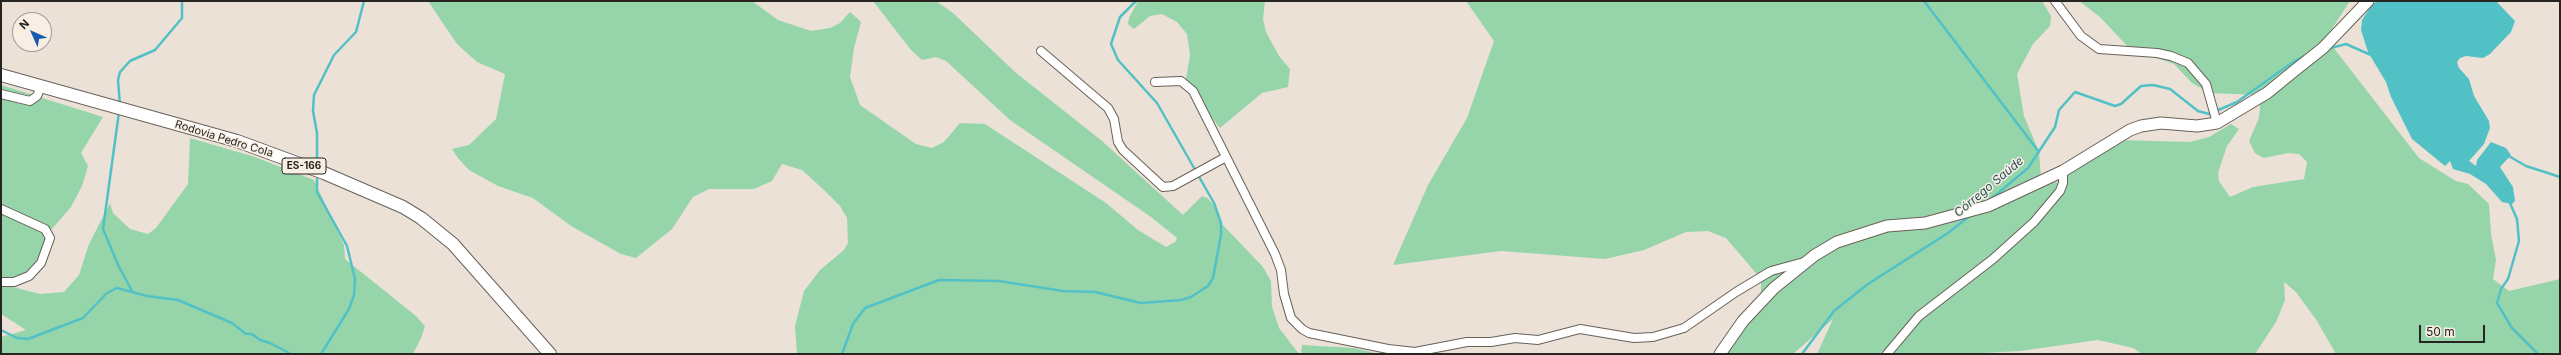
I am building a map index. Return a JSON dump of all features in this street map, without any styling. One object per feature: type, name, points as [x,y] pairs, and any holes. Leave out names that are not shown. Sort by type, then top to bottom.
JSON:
[{"type":"main road","name":"Rodovia Pedro Cola","points":[[1,75],[237,141],[324,173],[403,207],[421,218],[453,244],[550,354]]},
{"type":"street","points":[[2055,1],[2081,36],[2099,49],[2157,53],[2171,56],[2188,63],[2206,84],[2217,123]]},
{"type":"street","points":[[1720,354],[1755,306],[1806,262],[1837,242],[1857,234],[1887,226],[1925,223],[1956,216],[1988,206],[2063,171],[2130,130],[2141,126],[2161,123],[2198,126],[2217,123],[2267,93],[2300,67],[2323,48],[2368,1]]},
{"type":"street","points":[[1041,51],[1108,108],[1114,118],[1118,142],[1122,150],[1163,187],[1174,186],[1226,157]]},
{"type":"street","points":[[1155,82],[1181,81],[1189,85],[1274,254],[1281,270],[1287,308],[1295,323],[1309,333],[1388,349],[1415,352],[1467,342],[1491,342],[1515,338],[1538,340],[1580,329],[1634,338],[1653,337],[1684,328],[1736,292],[1771,271],[1806,262]]},
{"type":"street","points":[[1,94],[30,101],[37,96],[41,87]]},
{"type":"street","points":[[1887,354],[1919,316],[1993,259],[2034,222],[2060,191],[2063,183],[2063,171]]},
{"type":"street","points":[[1,209],[45,229],[50,238],[40,263],[29,276],[14,282],[1,282]]},
{"type":"green space","points":[[428,1],[752,1],[778,20],[811,31],[830,28],[840,23],[850,12],[861,22],[854,48],[850,77],[860,105],[916,144],[932,148],[944,142],[960,123],[985,124],[1106,203],[1138,230],[1166,247],[1175,242],[1177,238],[1151,217],[1010,120],[946,61],[936,57],[922,60],[911,50],[873,1],[936,1],[953,13],[1015,72],[1102,141],[1183,215],[1202,196],[1207,198],[1213,204],[1221,223],[1263,267],[1271,281],[1272,307],[1279,328],[1299,354],[797,354],[795,326],[804,291],[820,270],[844,250],[848,243],[847,218],[840,206],[824,190],[802,170],[782,164],[772,181],[754,189],[709,189],[693,197],[672,229],[636,258],[621,254],[571,226],[533,198],[498,186],[469,170],[458,158],[452,149],[469,145],[496,119],[505,74],[477,62],[457,44]]},
{"type":"green space","points":[[1138,1],[1265,1],[1263,19],[1266,32],[1279,56],[1290,69],[1288,87],[1262,93],[1220,128],[1185,85],[1190,55],[1187,34],[1177,22],[1162,14],[1150,16],[1134,29],[1128,24],[1129,18]]},
{"type":"green space","points":[[1466,1],[2042,1],[2051,16],[2050,26],[2033,44],[2017,74],[2024,116],[2039,152],[2041,178],[2035,186],[2059,182],[2118,140],[2190,142],[2209,137],[2231,124],[2239,129],[2227,146],[2218,173],[2219,181],[2230,197],[2253,187],[2304,179],[2307,162],[2299,154],[2288,153],[2264,158],[2255,153],[2249,141],[2259,118],[2261,95],[2209,93],[2192,83],[2174,64],[2130,49],[2100,17],[2079,1],[2350,1],[2326,38],[2419,158],[2456,181],[2468,184],[2489,204],[2491,234],[2496,260],[2493,279],[2509,291],[2560,279],[2560,354],[2336,354],[2317,321],[2296,292],[2284,282],[2285,300],[2276,322],[2255,354],[2142,354],[2133,348],[2098,340],[2020,351],[1964,354],[1817,354],[1833,319],[1793,354],[1726,354],[1758,302],[1761,291],[1761,279],[1726,238],[1708,231],[1686,232],[1644,250],[1605,259],[1501,251],[1393,265],[1428,185],[1467,118],[1494,41]]},
{"type":"green space","points":[[1,85],[103,117],[81,153],[88,166],[82,186],[71,207],[51,230],[36,263],[13,287],[40,294],[64,292],[79,275],[89,244],[110,203],[113,213],[130,229],[148,234],[156,228],[188,184],[190,138],[255,157],[314,180],[344,245],[345,259],[416,316],[425,326],[413,354],[1,354],[1,337],[26,330],[1,314]]},
{"type":"green space","points":[[1302,345],[1353,348],[1379,354],[1301,354]]},
{"type":"water","points":[[2377,1],[2496,1],[2515,21],[2511,32],[2490,54],[2483,58],[2466,56],[2460,58],[2457,62],[2459,68],[2469,79],[2474,96],[2489,121],[2490,128],[2484,144],[2469,161],[2476,166],[2477,160],[2491,142],[2506,148],[2511,155],[2500,167],[2513,187],[2515,201],[2512,204],[2502,202],[2486,184],[2470,174],[2453,169],[2450,161],[2445,166],[2412,139],[2391,97],[2386,82],[2368,52],[2361,30],[2362,20],[2371,6]]},
{"type":"waterway","points":[[120,105],[118,80],[120,72],[130,61],[155,50],[182,18],[182,1]]},
{"type":"waterway","points":[[317,163],[317,133],[313,111],[314,95],[334,55],[356,32],[364,1]]},
{"type":"waterway","points":[[842,354],[853,324],[865,308],[939,280],[999,281],[1063,291],[1095,292],[1141,303],[1181,300],[1191,297],[1208,286],[1213,278],[1221,235],[1221,223],[1214,203],[1157,103],[1118,60],[1111,44],[1120,17],[1136,1]]},
{"type":"waterway","points":[[1924,1],[2039,152]]},
{"type":"waterway","name":"Córrego Saúde","points":[[2327,49],[2346,44],[2371,55]]},
{"type":"waterway","name":"Córrego Saúde","points":[[1991,199],[2028,168],[2055,127],[2059,110],[2075,92],[2115,106],[2121,104],[2141,86],[2153,85],[2170,89],[2198,111],[2209,114],[2237,102],[2293,62],[2304,56]]},
{"type":"waterway","points":[[119,112],[103,229],[119,267],[132,291]]},
{"type":"waterway","points":[[2507,155],[2526,166],[2560,177]]},
{"type":"waterway","points":[[317,179],[317,192],[347,246],[355,279],[354,295],[349,309],[321,354]]},
{"type":"waterway","points":[[2509,201],[2517,219],[2519,241],[2508,279],[2501,289],[2497,303],[2512,328],[2538,354]]},
{"type":"waterway","name":"Córrego Saúde","points":[[1802,354],[1834,311],[1868,284],[1948,233],[1971,215]]},
{"type":"waterway","points":[[1,330],[17,338],[28,339],[83,318],[107,293],[117,288],[147,296],[178,300],[232,323],[246,334],[252,334],[260,340],[270,343],[291,354]]}]
